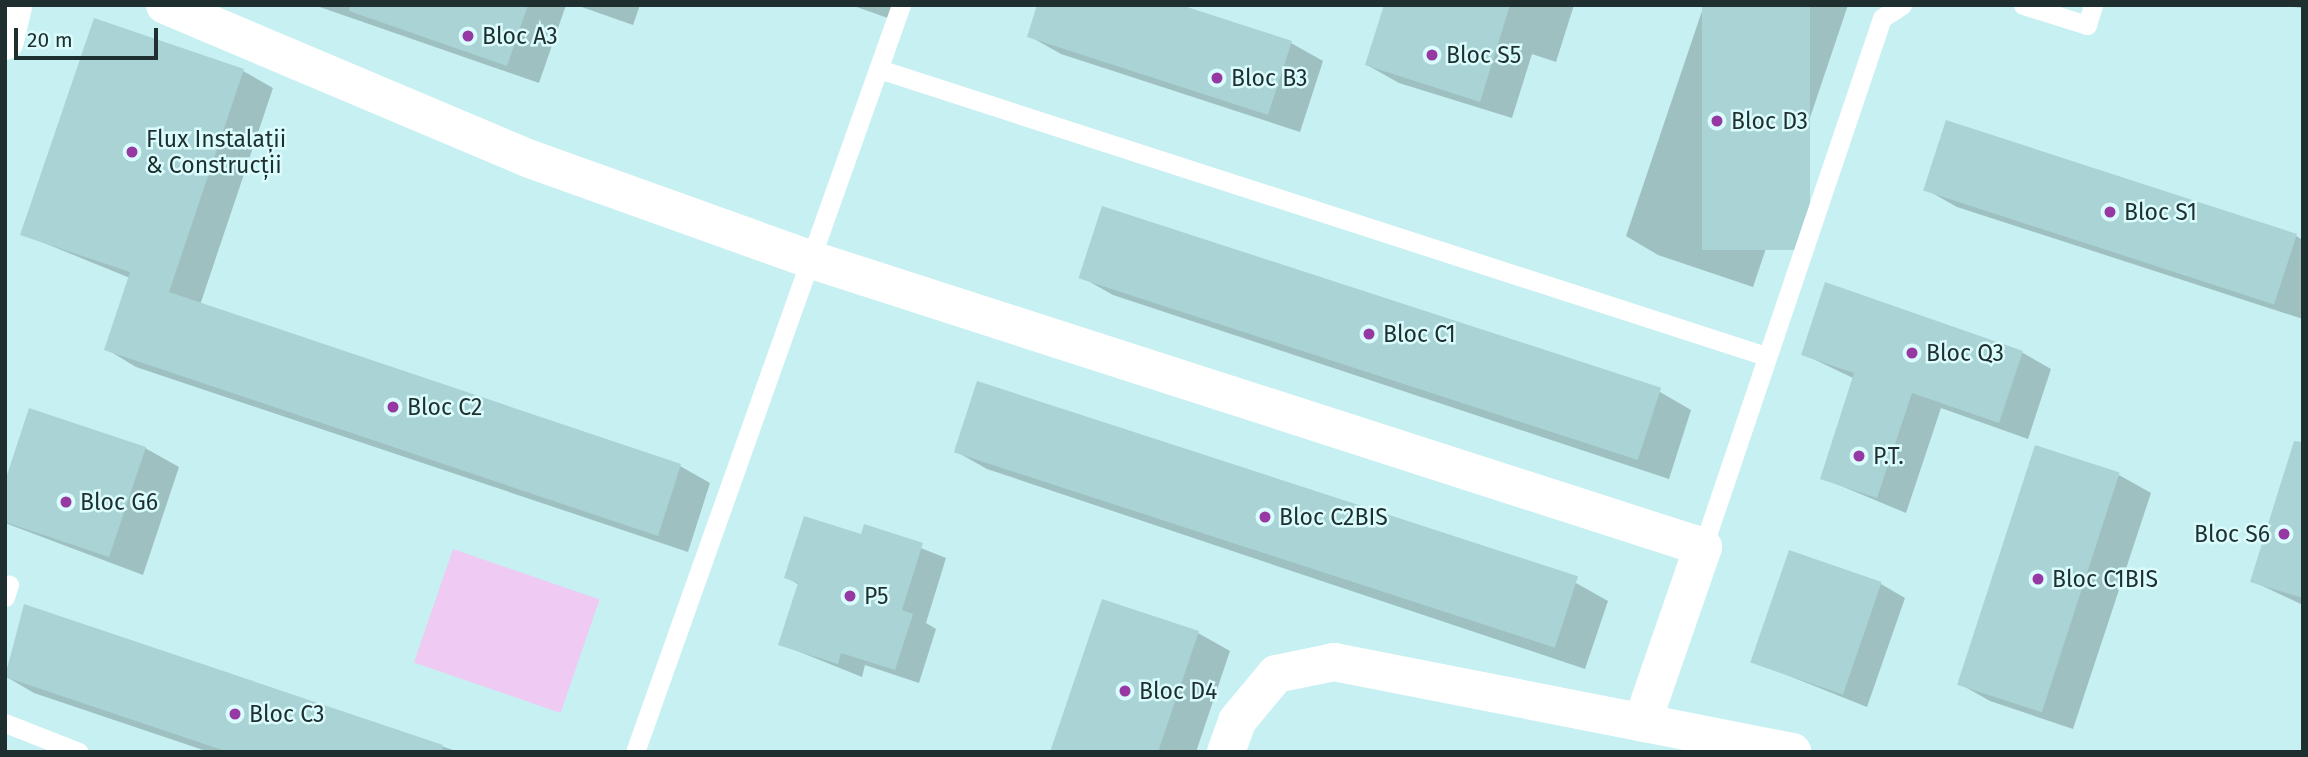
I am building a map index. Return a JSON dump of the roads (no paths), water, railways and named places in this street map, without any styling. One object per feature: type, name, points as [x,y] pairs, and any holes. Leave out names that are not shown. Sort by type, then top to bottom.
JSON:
[{"type":"street","points":[[5,41],[13,5]]},
{"type":"street","points":[[177,7],[530,159],[812,260],[1703,547],[1642,723]]},
{"type":"street","points":[[1226,752],[1237,721],[1276,674],[1334,662],[1792,752]]},
{"type":"lane","points":[[635,752],[901,5]]},
{"type":"lane","points":[[1703,547],[1882,18],[1902,5]]},
{"type":"lane","points":[[2023,5],[2087,25],[2093,5]]},
{"type":"lane","points":[[879,69],[1766,356]]},
{"type":"lane","points":[[5,723],[79,752]]},
{"type":"place","name":"Bloc A3","points":[[468,36]]},
{"type":"place","name":"Bloc S5","points":[[1432,55]]},
{"type":"place","name":"Bloc B3","points":[[1217,78]]},
{"type":"place","name":"Bloc D3","points":[[1717,121]]},
{"type":"place","name":"Flux Instalații & Construcții","points":[[132,152]]},
{"type":"place","name":"Bloc S1","points":[[2110,212]]},
{"type":"place","name":"Bloc C1","points":[[1369,334]]},
{"type":"place","name":"Bloc Q3","points":[[1912,353]]},
{"type":"place","name":"Bloc C2","points":[[393,407]]},
{"type":"place","name":"P.T.","points":[[1859,456]]},
{"type":"place","name":"Bloc G6","points":[[66,502]]},
{"type":"place","name":"Bloc C2BIS","points":[[1265,517]]},
{"type":"place","name":"Bloc S6","points":[[2284,534]]},
{"type":"place","name":"Bloc C1BIS","points":[[2038,579]]},
{"type":"place","name":"P5","points":[[850,596]]},
{"type":"place","name":"Bloc D4","points":[[1125,691]]},
{"type":"place","name":"Bloc C3","points":[[235,714]]}]
